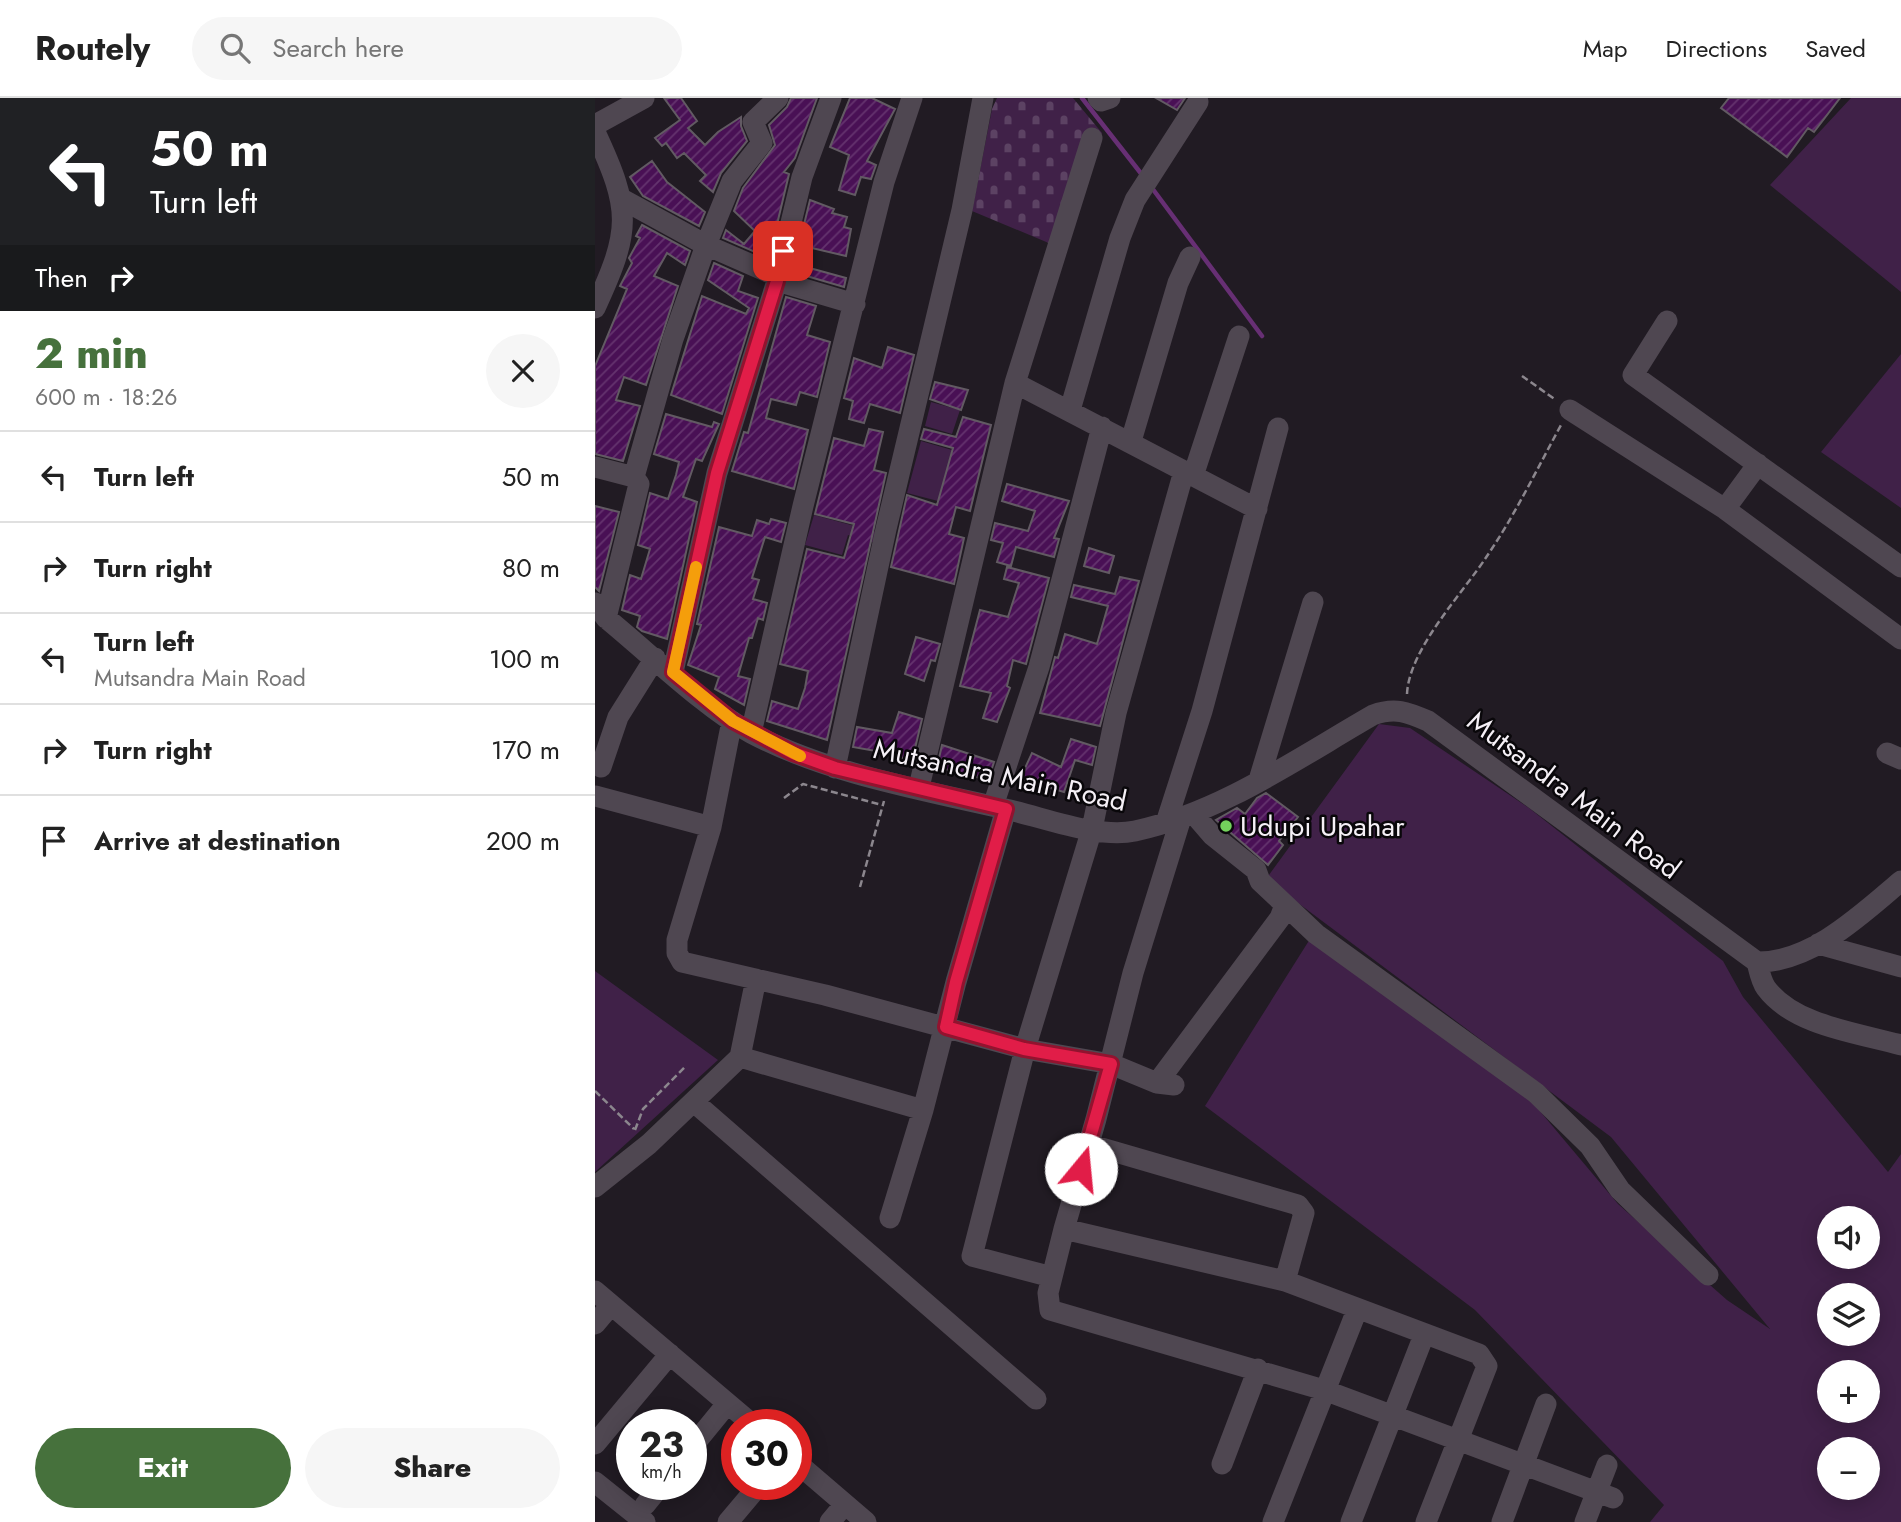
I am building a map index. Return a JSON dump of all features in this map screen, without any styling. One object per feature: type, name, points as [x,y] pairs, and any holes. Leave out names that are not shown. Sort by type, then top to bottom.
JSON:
[{"type":"street","points":[[595,125],[644,98]]},
{"type":"street","points":[[634,477],[673,339],[706,245],[732,181],[762,143],[753,122],[778,98]]},
{"type":"street","points":[[673,672],[717,473],[777,278],[802,177],[831,98]]},
{"type":"street","points":[[751,733],[803,506],[884,182],[912,98]]},
{"type":"street","points":[[835,768],[886,529],[962,210],[983,98]]},
{"type":"street","points":[[1098,98],[1101,101],[1110,98]]},
{"type":"street","points":[[1070,410],[1120,238],[1135,200],[1198,102]]},
{"type":"street","points":[[595,132],[620,198],[622,240],[617,261],[595,308]]},
{"type":"street","points":[[919,787],[1015,383],[1092,138]]},
{"type":"street","points":[[620,198],[706,245],[777,278],[855,303]]},
{"type":"street","points":[[1131,440],[1178,283],[1190,257]]},
{"type":"street","points":[[1667,321],[1633,375],[1901,567]]},
{"type":"street","points":[[1052,1278],[972,1256],[1024,1049],[1092,829],[1117,713],[1189,474],[1239,336]]},
{"type":"street","points":[[1015,383],[1131,440],[1257,509]]},
{"type":"street","points":[[1570,410],[1725,509],[1901,639]]},
{"type":"street","points":[[890,1218],[946,1027],[1000,808],[1102,427]]},
{"type":"street","points":[[1278,428],[1202,710],[1180,818],[1133,973],[1111,1064],[1064,1229],[1048,1293],[1050,1310],[1324,1390],[1605,1494]]},
{"type":"street","points":[[1725,509],[1758,464]]},
{"type":"street","points":[[595,467],[634,477],[639,484],[600,610]]},
{"type":"street","points":[[1259,780],[1313,602]]},
{"type":"street","name":"Mutsandra Main Road","points":[[600,610],[751,733],[835,768],[1111,833],[1132,832],[1180,818],[1259,780],[1373,715],[1389,709],[1406,712],[1449,736],[1757,962]]},
{"type":"street","points":[[601,767],[618,717],[656,658]]},
{"type":"street","points":[[733,721],[711,827],[677,940],[677,953],[682,961],[1024,1049],[1111,1064],[1166,1084],[1280,918],[1286,905]]},
{"type":"street","points":[[595,796],[711,827]]},
{"type":"street","points":[[1180,818],[1212,835],[1256,870],[1260,881],[1316,934],[1536,1093],[1590,1146],[1620,1190],[1708,1275]]},
{"type":"street","points":[[1897,888],[1818,944],[1789,957],[1757,962],[1765,986],[1778,1002],[1813,1020],[1901,1045]]},
{"type":"street","points":[[1818,944],[1901,967]]},
{"type":"street","points":[[595,1187],[642,1137],[694,1102],[740,1057],[756,979]]},
{"type":"street","points":[[740,1057],[923,1110]]},
{"type":"street","points":[[694,1102],[1036,1399]]},
{"type":"street","points":[[1088,1144],[1298,1206],[1304,1213],[1285,1281]]},
{"type":"street","points":[[1064,1229],[1285,1281],[1479,1354],[1487,1366],[1426,1522]]},
{"type":"street","points":[[595,1324],[603,1298],[733,1409]]},
{"type":"street","points":[[1273,1522],[1357,1310]]},
{"type":"street","points":[[1351,1522],[1424,1335]]},
{"type":"street","points":[[595,1444],[670,1354]]},
{"type":"street","points":[[1222,1464],[1258,1369]]},
{"type":"street","points":[[707,1428],[727,1404]]},
{"type":"street","points":[[1502,1522],[1546,1404]]},
{"type":"street","points":[[1585,1522],[1605,1494],[1607,1465]]},
{"type":"street","points":[[812,1476],[866,1522]]},
{"type":"street","points":[[595,1482],[645,1513]]},
{"type":"street","points":[[728,1522],[746,1500]]},
{"type":"street","points":[[830,1522],[845,1504]]},
{"type":"path","points":[[1406,712],[1407,690],[1421,652],[1461,589],[1487,557],[1570,410],[1522,376]]},
{"type":"path","points":[[860,887],[890,780]]},
{"type":"path","points":[[784,798],[803,784],[883,806]]},
{"type":"path","points":[[642,1137],[643,1109],[686,1066]]},
{"type":"path","points":[[595,1091],[642,1137]]},
{"type":"green space","points":[[997,98],[1073,98],[1102,133],[1063,249],[972,211],[992,109]]},
{"type":"green space","points":[[1851,98],[1901,98],[1901,292],[1770,185]]},
{"type":"green space","points":[[1901,354],[1901,508],[1821,452]]},
{"type":"green space","points":[[931,402],[960,410],[952,434],[925,426]]},
{"type":"green space","points":[[921,441],[952,450],[938,501],[907,493]]},
{"type":"green space","points":[[814,515],[877,532],[876,543],[848,535],[842,555],[805,545]]},
{"type":"green space","points":[[1379,724],[1410,728],[1529,808],[1723,961],[1743,997],[1888,1172],[1901,1154],[1901,1522],[1650,1522],[1664,1505],[1475,1310],[1205,1106],[1310,939],[1528,1097],[1618,1204],[1727,1300],[1770,1329],[1611,1137],[1266,879]]},
{"type":"green space","points":[[595,971],[718,1060],[595,1172]]},
{"type":"building","points":[[664,98],[681,98],[697,121],[688,128],[705,145],[718,132],[741,117],[741,126],[747,141],[721,173],[713,192],[700,181],[706,175],[684,153],[677,158],[666,143],[662,146],[655,138],[680,120]]},
{"type":"building","points":[[791,98],[817,98],[795,158],[784,172],[789,174],[769,258],[723,238],[726,230],[744,244],[755,231],[734,211],[743,188],[775,145],[769,125],[787,107]]},
{"type":"building","points":[[850,98],[872,98],[895,109],[867,161],[876,165],[871,179],[861,177],[855,195],[839,190],[849,155],[830,147]]},
{"type":"building","points":[[1156,98],[1185,98],[1177,110]]},
{"type":"building","points":[[1729,98],[1840,98],[1814,132],[1808,128],[1787,157],[1721,108]]},
{"type":"building","points":[[652,161],[667,182],[705,212],[699,226],[643,196],[630,177]]},
{"type":"building","points":[[810,200],[834,209],[832,213],[847,217],[844,227],[851,229],[846,256],[799,245]]},
{"type":"building","points":[[642,225],[690,251],[685,265],[667,253],[654,276],[678,286],[646,385],[624,377],[616,400],[640,406],[623,461],[595,454],[595,366],[627,289],[620,286],[632,263],[629,258],[640,238],[636,236]]},
{"type":"building","points":[[714,263],[743,276],[738,291],[758,298],[722,414],[671,395],[702,296],[746,314],[749,308],[708,280]]},
{"type":"building","points":[[795,264],[846,278],[844,287],[793,272]]},
{"type":"building","points":[[786,297],[816,306],[807,335],[830,342],[817,397],[800,392],[796,405],[771,399],[766,418],[808,430],[794,489],[732,471],[744,432],[748,433]]},
{"type":"building","points":[[888,347],[914,355],[900,413],[870,404],[864,423],[849,419],[853,401],[844,398],[854,358],[882,368]]},
{"type":"building","points":[[935,382],[968,390],[961,410],[930,399]]},
{"type":"building","points":[[666,414],[712,427],[714,422],[719,424],[702,461],[696,459],[683,497],[697,502],[667,639],[642,631],[637,627],[640,616],[622,610],[630,575],[641,579],[650,549],[638,545],[650,493],[668,499],[679,462],[654,454]]},
{"type":"building","points":[[963,417],[991,425],[970,511],[956,507],[949,534],[964,538],[954,584],[891,567],[907,495],[937,505],[953,448],[921,439],[924,429],[956,437]]},
{"type":"building","points":[[869,429],[883,432],[874,470],[886,473],[827,740],[767,721],[772,701],[798,709],[805,688],[808,671],[780,664],[807,549],[844,558],[854,524],[815,514],[834,438],[864,446]]},
{"type":"building","points":[[1007,484],[1069,501],[1054,538],[1059,539],[1054,557],[1016,547],[1011,566],[997,562],[1003,543],[991,540],[995,523],[1028,531],[1035,511],[1002,501]]},
{"type":"building","points":[[595,506],[619,512],[599,591],[595,587]]},
{"type":"building","points":[[771,519],[786,523],[781,542],[765,537],[752,578],[759,580],[753,599],[767,603],[763,620],[758,618],[752,638],[749,638],[738,676],[750,679],[744,705],[715,689],[719,677],[688,665],[701,625],[697,624],[719,527],[752,536],[757,520],[769,524]]},
{"type":"building","points":[[1089,548],[1114,556],[1109,573],[1084,566]]},
{"type":"building","points":[[1007,567],[1049,578],[1026,664],[1013,660],[1007,686],[1010,688],[997,722],[983,718],[991,693],[960,686],[980,610],[1008,617],[1019,583],[1004,579]]},
{"type":"building","points":[[1120,577],[1139,581],[1100,726],[1040,713],[1055,657],[1058,658],[1065,634],[1097,644],[1108,606],[1071,597],[1074,585],[1115,594]]},
{"type":"building","points":[[916,637],[940,644],[935,661],[931,660],[924,681],[905,674]]},
{"type":"building","points":[[899,712],[922,719],[912,761],[853,747],[857,727],[892,733]]},
{"type":"building","points":[[1071,739],[1096,747],[1092,765],[1075,760],[1064,792],[1020,779],[1032,753],[1061,767]]},
{"type":"building","points":[[942,745],[994,762],[988,780],[937,767]]},
{"type":"building","points":[[1266,793],[1298,817],[1279,841],[1283,845],[1268,865],[1216,820],[1237,808],[1245,814],[1257,798]]},
{"type":"waterway","points":[[1082,98],[1143,176]]},
{"type":"waterway","points":[[1152,188],[1262,336]]},
{"type":"slow traffic","points":[[696,567],[673,672],[751,733],[800,756]]},
{"type":"place","name":"Udupi Upahar","points":[[1226,826]]},
{"type":"route","points":[[783,251],[777,281],[717,473],[673,672],[733,721],[751,733],[793,753],[835,768],[1006,809],[956,982],[946,1027],[1024,1049],[1111,1064],[1081,1169]]}]
